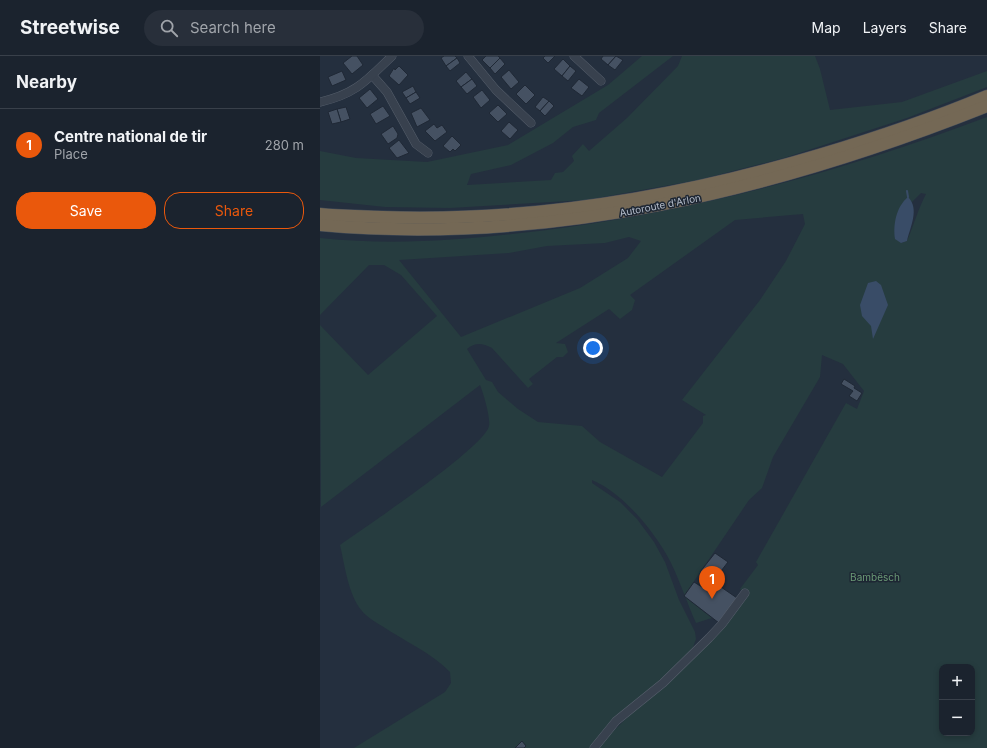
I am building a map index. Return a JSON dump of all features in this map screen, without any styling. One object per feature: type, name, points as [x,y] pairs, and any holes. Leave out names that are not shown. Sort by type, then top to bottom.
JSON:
[{"type":"highway","name":"Autoroute d'Arlon","points":[[320,214],[440,218],[494,216],[587,208],[659,195],[785,165],[923,121],[987,96]]},
{"type":"highway","name":"Autoroute d'Arlon","points":[[320,225],[384,230],[492,228],[593,217],[664,205],[790,174],[900,139],[987,106]]},
{"type":"highway","points":[[320,206],[360,216]]},
{"type":"street","points":[[320,102],[340,97],[353,91],[392,56]]},
{"type":"street","points":[[468,56],[500,94],[531,123]]},
{"type":"street","points":[[574,56],[601,81]]},
{"type":"street","points":[[372,75],[388,92],[416,144],[428,153]]},
{"type":"street","points":[[594,748],[616,721],[663,683],[709,638],[722,624],[745,593]]},
{"type":"green space","points":[[642,56],[673,56],[599,113],[596,120],[573,127],[553,143],[511,165],[471,174],[467,185],[551,180],[555,173],[563,172],[574,161],[572,156],[583,144],[589,151],[627,118],[678,66],[682,56],[815,56],[820,69],[830,110],[902,102],[987,71],[987,87],[907,118],[784,158],[698,180],[586,200],[450,208],[385,207],[320,200],[320,151],[356,158],[427,162],[508,145],[608,85]]},
{"type":"green space","name":"Bambësch","points":[[987,117],[987,748],[596,748],[635,710],[665,687],[706,646],[747,595],[740,589],[758,565],[756,562],[846,403],[857,409],[864,391],[843,364],[822,355],[820,377],[773,457],[762,488],[749,500],[685,595],[664,550],[647,526],[637,514],[615,494],[592,480],[592,483],[620,502],[637,519],[654,542],[665,562],[679,600],[695,632],[696,639],[692,650],[661,680],[616,716],[590,748],[354,748],[445,692],[451,683],[450,672],[443,665],[374,621],[362,611],[350,588],[340,545],[422,487],[467,451],[482,436],[489,426],[489,417],[480,385],[321,507],[320,325],[368,375],[437,316],[401,275],[384,265],[369,265],[320,315],[320,238],[376,242],[403,242],[484,237],[597,223],[654,213],[766,188],[822,172],[932,137]],"holes":[[[921,193],[926,194],[907,241],[901,243],[908,198],[912,202]],[[803,214],[805,224],[786,261],[760,300],[682,400],[706,415],[703,416],[703,423],[662,477],[600,442],[582,426],[538,422],[518,409],[498,392],[492,382],[486,380],[467,349],[476,344],[485,345],[492,348],[528,388],[533,384],[529,379],[557,357],[563,357],[568,352],[565,344],[556,343],[609,309],[620,319],[632,310],[635,300],[630,295],[735,220]],[[629,237],[641,241],[628,258],[580,288],[461,337],[399,260],[509,253],[547,246],[605,243]]]},
{"type":"green space","points":[[685,597],[712,618],[696,623]]},
{"type":"water","points":[[908,197],[912,202],[914,213],[907,241],[901,243],[895,239],[894,228],[898,211]]},
{"type":"water","points":[[876,281],[881,285],[888,305],[873,339],[871,326],[862,316],[860,305],[868,283]]},
{"type":"building","points":[[352,56],[357,56],[363,65],[352,74],[343,63]]},
{"type":"building","points":[[444,56],[455,56],[457,58],[446,66],[441,58]]},
{"type":"building","points":[[486,56],[498,56],[500,58],[490,68],[482,60]]},
{"type":"building","points":[[545,56],[555,56],[548,63],[543,58]]},
{"type":"building","points":[[603,56],[616,56],[608,65],[601,59]]},
{"type":"building","points":[[616,56],[623,60],[615,70],[608,65]]},
{"type":"building","points":[[457,58],[460,63],[450,71],[446,66]]},
{"type":"building","points":[[500,58],[505,64],[495,74],[490,68]]},
{"type":"building","points":[[563,59],[570,66],[562,76],[554,69]]},
{"type":"building","points":[[399,66],[408,75],[399,85],[389,76],[394,68],[395,70]]},
{"type":"building","points":[[570,66],[576,71],[568,81],[562,76]]},
{"type":"building","points":[[509,70],[519,82],[511,89],[501,77]]},
{"type":"building","points":[[342,71],[346,80],[332,86],[328,77]]},
{"type":"building","points":[[466,72],[472,79],[461,87],[456,81]]},
{"type":"building","points":[[472,79],[477,86],[467,94],[461,87]]},
{"type":"building","points":[[579,79],[589,87],[582,96],[571,88]]},
{"type":"building","points":[[525,85],[535,95],[526,104],[516,94]]},
{"type":"building","points":[[413,86],[416,92],[406,98],[402,92]]},
{"type":"building","points":[[370,89],[378,99],[367,108],[359,98]]},
{"type":"building","points":[[482,90],[490,100],[481,108],[473,97]]},
{"type":"building","points":[[416,92],[420,98],[410,104],[406,98]]},
{"type":"building","points":[[543,97],[549,101],[540,111],[535,107]]},
{"type":"building","points":[[549,101],[554,106],[545,116],[540,111]]},
{"type":"building","points":[[498,105],[507,114],[498,122],[489,113]]},
{"type":"building","points":[[383,106],[390,116],[376,124],[370,114]]},
{"type":"building","points":[[346,107],[350,119],[341,122],[337,109]]},
{"type":"building","points":[[421,108],[430,120],[417,127],[411,113]]},
{"type":"building","points":[[337,109],[341,122],[332,124],[328,112]]},
{"type":"building","points":[[509,122],[518,130],[510,139],[501,131]]},
{"type":"building","points":[[434,124],[437,128],[442,125],[447,132],[435,141],[425,131]]},
{"type":"building","points":[[393,126],[398,134],[397,138],[388,144],[381,134]]},
{"type":"building","points":[[452,136],[461,145],[455,151],[453,149],[450,152],[443,146]]},
{"type":"building","points":[[399,140],[409,153],[397,158],[389,148]]},
{"type":"building","points":[[844,379],[855,386],[854,388],[862,393],[857,401],[849,396],[853,391],[841,384]]},
{"type":"building","points":[[715,553],[728,562],[718,575],[709,568],[704,575],[700,572]]},
{"type":"building","points":[[708,578],[737,598],[719,623],[684,596],[694,582],[702,587]]},
{"type":"building","points":[[522,741],[526,746],[524,748],[515,748]]},
{"type":"waterway","points":[[907,191],[908,197]]},
{"type":"place","name":"Centre national de tir","points":[[712,599]]}]
